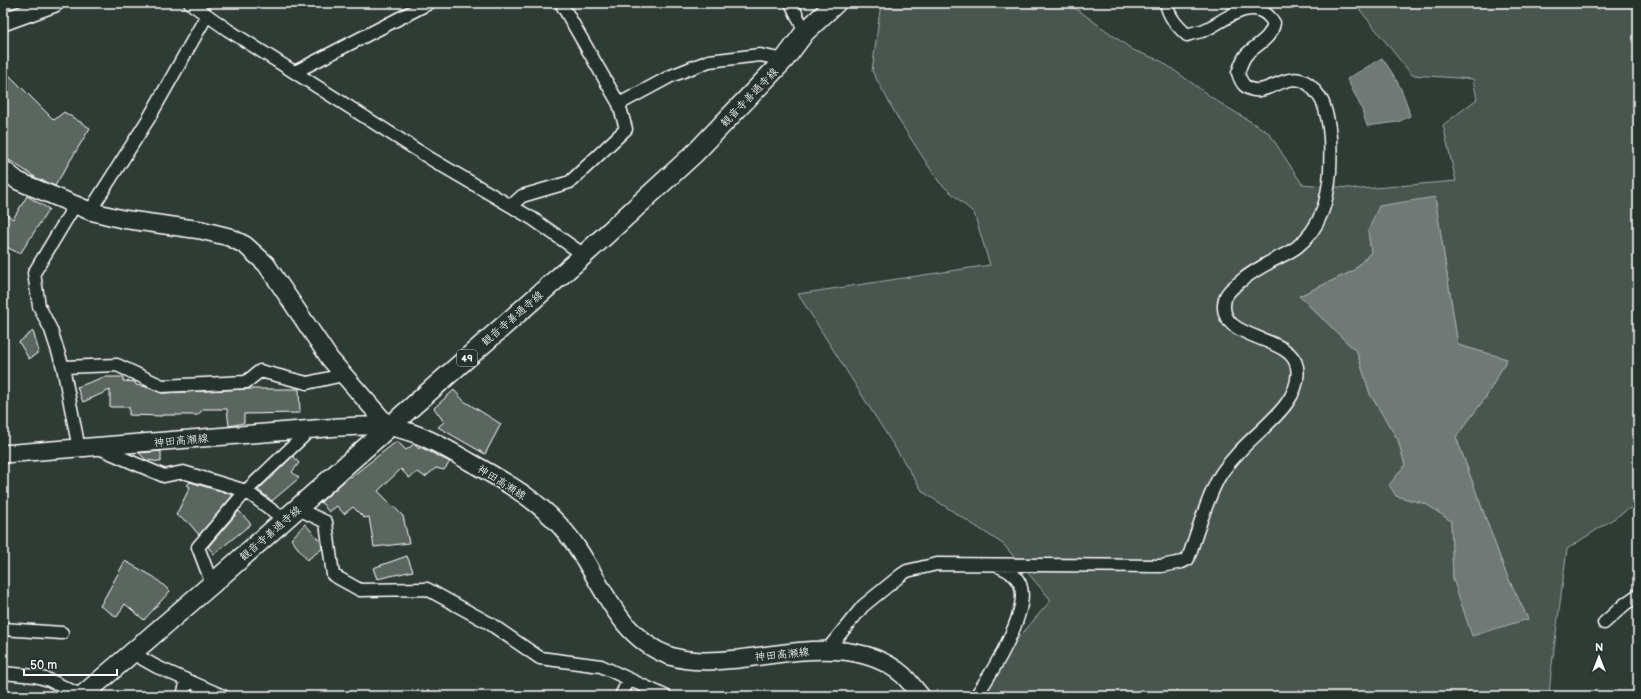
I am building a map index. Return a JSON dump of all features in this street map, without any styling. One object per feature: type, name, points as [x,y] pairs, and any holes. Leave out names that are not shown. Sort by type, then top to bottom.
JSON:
[{"type":"main road","points":[[3,22],[55,3]]},
{"type":"main road","name":"観音寺善通寺線","points":[[82,696],[212,584],[584,255],[695,153],[784,60],[805,32],[836,3]]},
{"type":"main road","points":[[3,169],[18,181],[83,208],[122,219],[201,230],[229,237],[244,245],[266,264],[330,360],[389,426]]},
{"type":"main road","name":"神田高瀬線","points":[[3,454],[311,429],[389,426],[426,437],[500,478],[526,495],[551,516],[572,539],[611,606],[627,628],[649,646],[670,656],[696,660],[723,660],[827,650],[860,654],[883,662],[903,675],[921,696]]},
{"type":"street","points":[[190,3],[228,30],[431,158],[533,219],[584,255]]},
{"type":"street","points":[[295,72],[429,3]]},
{"type":"street","points":[[512,206],[522,196],[570,182],[626,129],[619,104],[561,3]]},
{"type":"street","points":[[791,3],[805,32]]},
{"type":"street","points":[[827,650],[863,606],[907,571],[937,564],[1161,566],[1182,562],[1188,559],[1218,477],[1284,407],[1293,395],[1296,384],[1296,366],[1293,358],[1279,346],[1250,335],[1233,324],[1227,316],[1225,298],[1231,289],[1245,277],[1296,247],[1313,232],[1324,210],[1329,185],[1331,141],[1322,101],[1311,85],[1304,80],[1294,78],[1265,89],[1251,89],[1243,84],[1238,73],[1243,60],[1272,31],[1274,22],[1262,11],[1252,8],[1240,12],[1202,31],[1187,34],[1175,25],[1168,13],[1166,3]]},
{"type":"street","points":[[79,449],[63,367],[51,330],[39,306],[34,273],[149,118],[207,14]]},
{"type":"street","points":[[619,104],[671,76],[709,61],[760,55],[784,60]]},
{"type":"street","points":[[63,367],[117,366],[162,386],[246,382],[260,371],[307,383],[343,374]]},
{"type":"street","points":[[212,584],[198,548],[246,491],[311,429]]},
{"type":"street","points":[[98,447],[164,476],[184,472],[246,491],[291,514],[326,522],[333,575],[360,590],[427,589],[489,623],[540,658],[601,666],[665,696]]},
{"type":"street","points":[[976,696],[991,674],[1012,632],[1021,606],[1022,595],[1020,584],[1011,572],[997,565]]},
{"type":"street","points":[[1604,623],[1625,604],[1638,595]]},
{"type":"street","points":[[3,629],[62,634]]},
{"type":"street","points":[[132,653],[223,696]]},
{"type":"street","points":[[3,672],[35,676],[49,680],[82,696]]},
{"type":"street","points":[[621,696],[629,679]]},
{"type":"street","points":[[183,696],[187,680]]},
{"type":"shaded area","points":[[881,3],[1061,3],[1078,10],[1133,50],[1161,61],[1217,101],[1269,133],[1302,184],[1362,189],[1456,181],[1443,125],[1477,99],[1473,79],[1412,75],[1360,10],[1361,3],[1638,3],[1638,503],[1567,549],[1549,696],[969,696],[1051,600],[1003,544],[923,492],[798,294],[990,265],[974,213],[939,182],[900,122],[872,71]],"holes":[[[1435,197],[1458,345],[1507,359],[1486,397],[1456,437],[1505,571],[1528,619],[1453,579],[1451,521],[1426,504],[1396,496],[1405,465],[1398,440],[1370,394],[1357,352],[1299,296],[1353,271],[1371,252],[1368,231]]]},
{"type":"shaded area","points":[[1382,58],[1392,72],[1399,86],[1410,116],[1398,122],[1367,126],[1361,107],[1347,79]]},
{"type":"shaded area","points":[[1435,197],[1458,345],[1507,359],[1486,397],[1456,437],[1505,571],[1528,619],[1472,636],[1453,579],[1451,521],[1426,504],[1396,496],[1389,485],[1405,465],[1398,440],[1370,394],[1357,352],[1299,296],[1353,271],[1371,252],[1368,231],[1379,206]]},
{"type":"building","points":[[3,69],[54,120],[64,112],[90,128],[55,186],[38,179],[3,156]]},
{"type":"building","points":[[27,196],[49,209],[20,254],[3,245],[3,212],[13,219]]},
{"type":"building","points":[[33,331],[39,352],[29,359],[19,342]]},
{"type":"building","points":[[104,377],[123,377],[123,381],[135,382],[136,385],[162,393],[247,389],[299,389],[300,413],[244,414],[244,423],[229,426],[227,409],[203,409],[198,415],[129,415],[129,407],[110,407],[110,390],[83,402],[77,387]]},
{"type":"building","points":[[454,390],[464,401],[501,424],[485,454],[438,427],[444,422],[434,408]]},
{"type":"building","points":[[397,441],[406,450],[414,444],[419,449],[420,447],[450,462],[444,470],[436,468],[425,477],[418,472],[409,478],[401,469],[378,491],[403,516],[409,543],[374,547],[369,517],[364,518],[353,507],[344,514],[337,506],[329,512],[321,502],[350,476],[351,477]]},
{"type":"building","points":[[161,451],[161,462],[146,460],[139,453]]},
{"type":"building","points":[[293,456],[299,463],[292,472],[299,478],[272,501],[258,490]]},
{"type":"building","points":[[190,482],[233,495],[199,535],[189,523],[176,515],[190,487],[187,485]]},
{"type":"building","points":[[239,511],[251,524],[214,554],[208,547]]},
{"type":"building","points":[[305,524],[321,542],[322,549],[307,560],[291,539]]},
{"type":"building","points":[[407,556],[413,571],[377,579],[373,568]]},
{"type":"building","points":[[125,561],[154,577],[170,591],[144,620],[125,604],[117,617],[100,606]]}]
